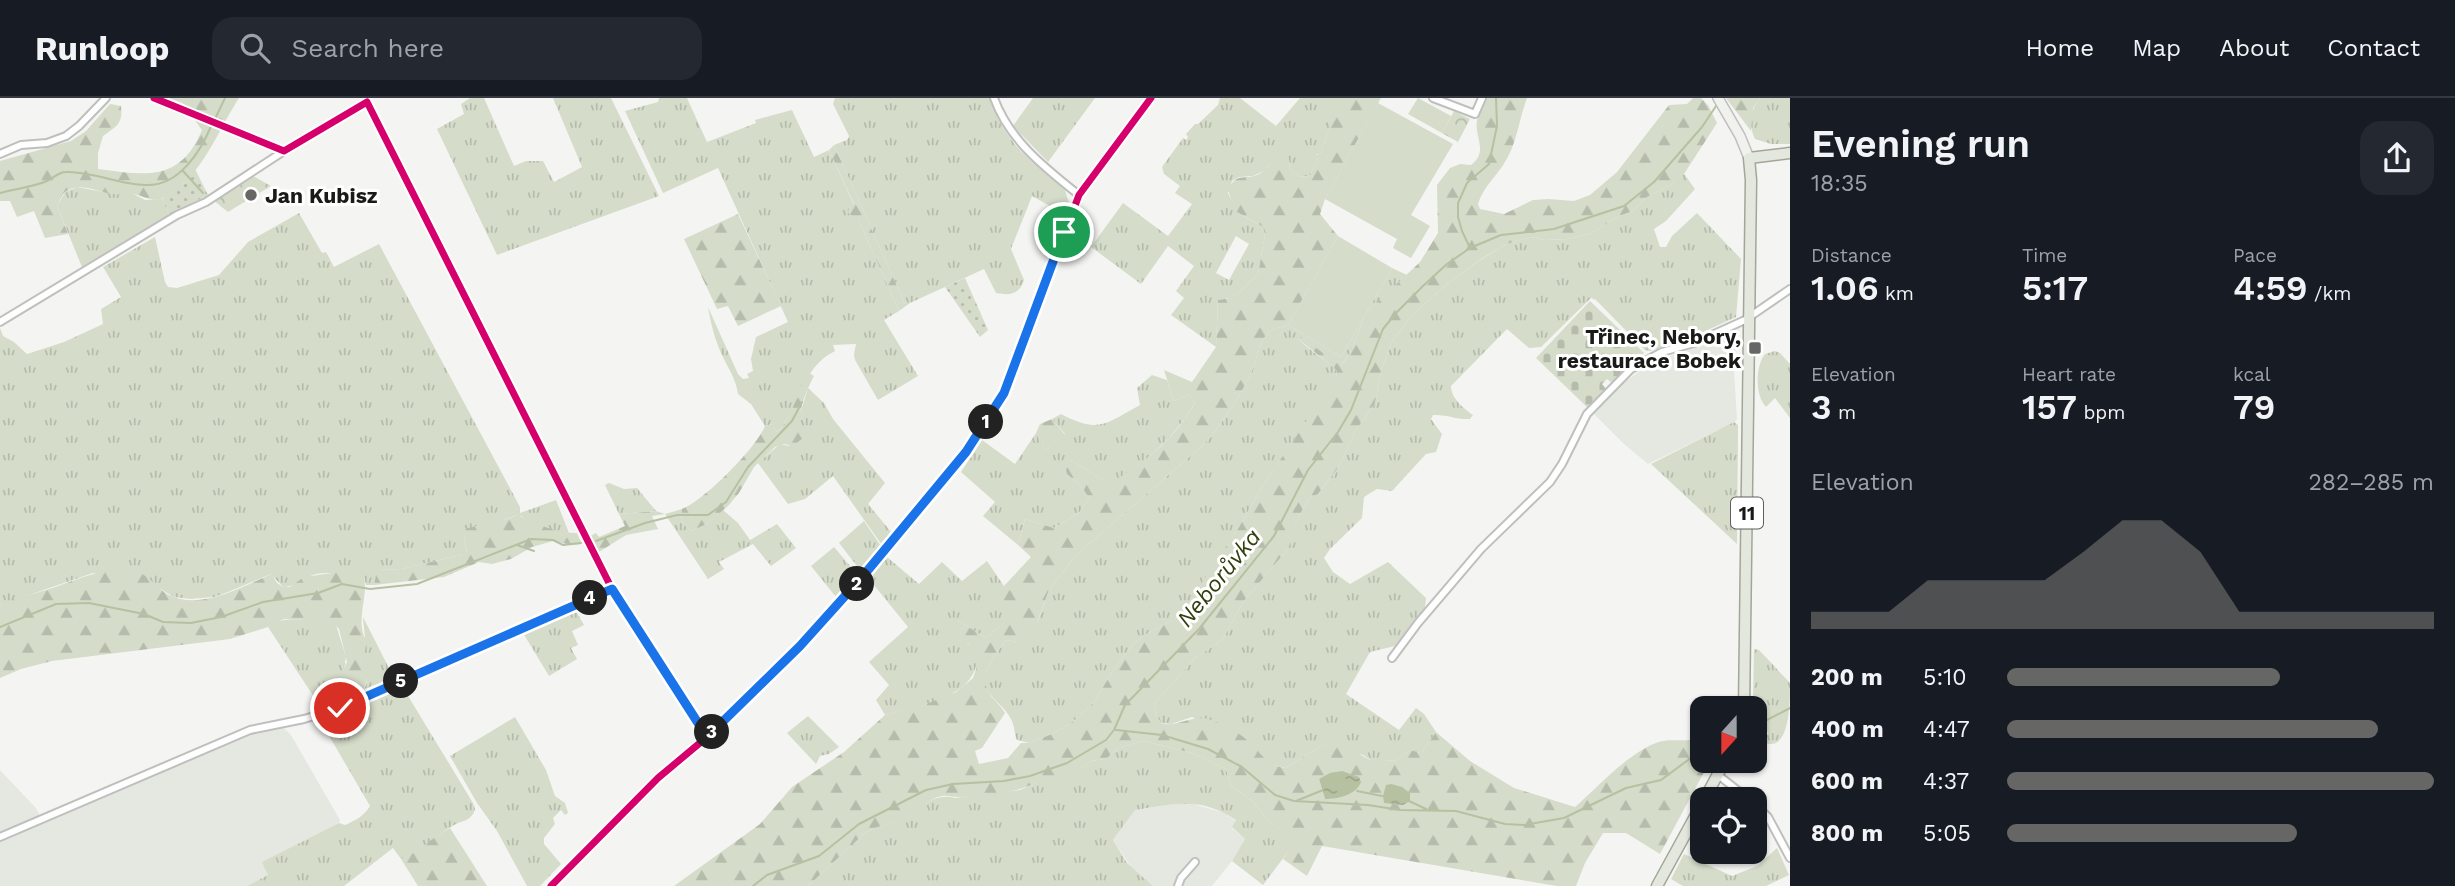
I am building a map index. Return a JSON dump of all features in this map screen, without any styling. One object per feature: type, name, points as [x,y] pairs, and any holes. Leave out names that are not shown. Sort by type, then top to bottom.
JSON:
[{"type":"main road","points":[[1718,98],[1749,158],[1790,153]]},
{"type":"main road","name":"11","points":[[1744,696],[1750,317],[1749,158]]},
{"type":"main road","points":[[1712,787],[1718,775]]},
{"type":"main road","points":[[1657,886],[1690,826]]},
{"type":"street","points":[[0,154],[21,145],[47,143],[66,136],[106,98]]},
{"type":"street","points":[[154,98],[284,151]]},
{"type":"street","points":[[0,322],[374,98]]},
{"type":"street","points":[[994,98],[1000,114],[1017,140],[1079,195]]},
{"type":"street","points":[[551,886],[658,778],[707,737],[809,636],[863,576],[966,452],[1004,393],[1079,195],[1151,98]]},
{"type":"street","points":[[1433,98],[1475,114],[1482,98]]},
{"type":"street","points":[[367,103],[612,589],[707,737]]},
{"type":"street","points":[[1392,658],[1481,549],[1550,482],[1587,414],[1621,378],[1631,369],[1662,352],[1694,343],[1750,317],[1790,289]]},
{"type":"street","points":[[0,837],[250,730],[304,719],[340,708],[612,589]]},
{"type":"street","points":[[1718,775],[1734,787]]},
{"type":"street","points":[[1767,816],[1790,858]]},
{"type":"street","points":[[1178,886],[1181,878],[1195,862]]},
{"type":"shaded area","points":[[1739,329],[1734,370],[1735,422],[1648,464],[1592,412],[1622,384],[1651,363]]},
{"type":"shaded area","points":[[284,728],[291,735],[340,820],[339,823],[263,862],[268,875],[247,886],[0,886],[0,770],[35,807],[44,822],[253,733]]},
{"type":"shaded area","points":[[1186,802],[1225,813],[1236,821],[1232,828],[1245,839],[1212,886],[1153,886],[1131,867],[1113,840],[1135,810]]},
{"type":"green space","points":[[169,98],[239,98],[199,166],[189,178],[165,197],[153,200],[134,194],[113,194],[83,187],[71,189],[64,193],[57,206],[68,234],[45,238],[34,211],[17,217],[10,201],[0,201],[0,161],[71,141],[86,131],[110,104],[121,106],[121,117],[115,127],[103,136],[98,153],[98,169],[146,173],[172,167],[193,147],[202,130],[182,103]]},
{"type":"green space","points":[[470,98],[484,98],[514,166],[526,161],[543,161],[554,182],[582,167],[553,98],[611,98],[659,196],[497,255],[437,129],[464,114],[461,104]]},
{"type":"green space","points":[[659,98],[687,98],[707,142],[756,123],[755,120],[792,110],[814,157],[829,150],[854,205],[855,216],[899,311],[884,320],[918,376],[878,400],[855,360],[856,344],[833,345],[835,351],[815,367],[792,411],[777,432],[772,424],[765,426],[751,404],[738,394],[734,379],[720,351],[708,307],[738,374],[743,379],[749,378],[747,374],[753,371],[751,359],[756,337],[788,322],[718,168],[663,193],[625,111],[658,102]]},
{"type":"green space","points":[[835,98],[990,98],[1003,128],[1011,139],[1030,160],[1065,190],[1069,203],[1066,215],[1032,196],[1011,249],[1024,280],[1017,291],[1010,294],[996,293],[984,269],[910,303],[904,302],[834,145],[847,140],[849,136],[833,104]]},
{"type":"green space","points":[[1033,98],[1095,98],[1048,162],[1013,126]]},
{"type":"green space","points":[[1220,98],[1240,98],[1276,126],[1300,98],[1330,98],[1330,128],[1320,154],[1316,154],[1318,158],[1310,176],[1299,177],[1290,169],[1289,159],[1270,164],[1264,171],[1253,176],[1239,177],[1232,181],[1228,193],[1238,213],[1263,227],[1265,235],[1258,274],[1241,291],[1230,298],[1218,300],[1216,347],[1171,315],[1184,298],[1176,291],[1194,266],[1168,246],[1141,284],[1091,247],[1123,203],[1168,236],[1192,204],[1175,193],[1180,186],[1164,174],[1162,167],[1183,138],[1186,140],[1186,134],[1195,124],[1218,105]],"holes":[[[1236,236],[1249,244],[1229,280],[1216,273]]]},
{"type":"green space","points":[[1330,98],[1381,98],[1325,199],[1320,214],[1338,236],[1288,325],[1273,330],[1265,337],[1251,373],[1229,411],[1202,446],[1075,556],[1049,590],[1031,639],[1017,642],[1006,640],[993,658],[985,684],[989,694],[1005,713],[982,748],[975,751],[979,764],[1008,758],[1021,743],[1029,743],[1052,734],[1074,721],[1094,702],[1133,644],[1182,615],[1262,487],[1336,377],[1337,371],[1298,338],[1301,337],[1341,366],[1352,350],[1365,314],[1420,262],[1438,233],[1437,185],[1450,168],[1460,164],[1471,165],[1479,155],[1477,120],[1486,98],[1527,98],[1509,155],[1483,192],[1478,204],[1480,209],[1504,214],[1533,200],[1574,201],[1590,195],[1617,172],[1669,105],[1687,104],[1693,98],[1701,98],[1708,105],[1717,123],[1684,174],[1682,172],[1672,184],[1647,197],[1633,211],[1619,216],[1592,233],[1568,239],[1545,240],[1531,237],[1507,244],[1446,285],[1410,317],[1391,343],[1381,371],[1375,403],[1356,430],[1338,468],[1318,494],[1311,497],[1305,505],[1295,524],[1295,533],[1287,550],[1243,602],[1223,639],[1194,659],[1154,704],[1161,723],[1173,724],[1198,718],[1214,721],[1243,737],[1267,760],[1285,768],[1324,745],[1348,748],[1372,761],[1397,760],[1410,750],[1421,753],[1436,732],[1470,761],[1514,788],[1575,807],[1637,753],[1659,742],[1690,740],[1690,774],[1703,774],[1696,787],[1690,787],[1690,798],[1660,854],[1626,833],[1603,833],[1585,863],[1576,886],[1557,886],[1322,846],[1307,876],[1283,859],[1295,841],[1267,819],[1251,800],[1231,786],[1226,769],[1192,753],[1144,741],[1118,748],[1106,759],[1090,761],[1080,769],[1045,785],[1038,782],[999,794],[937,797],[905,819],[865,833],[808,886],[674,886],[760,824],[792,787],[844,752],[885,715],[924,705],[956,692],[973,678],[976,655],[969,644],[959,641],[942,642],[938,637],[959,621],[986,638],[1004,623],[1004,586],[1031,557],[1018,545],[1025,519],[1054,528],[1079,513],[1089,498],[1081,486],[1067,474],[1065,464],[1071,460],[1103,480],[1112,482],[1159,448],[1195,403],[1189,395],[1174,401],[1164,370],[1192,382],[1216,347],[1218,300],[1230,298],[1241,291],[1258,274],[1265,235],[1263,227],[1235,211],[1228,190],[1231,184],[1238,178],[1261,173],[1282,154],[1289,159],[1290,169],[1299,177],[1310,176],[1318,158],[1315,155],[1320,154],[1330,128]],"holes":[[[1359,777],[1325,799],[1319,779]]]},
{"type":"green space","points":[[1418,98],[1451,116],[1442,133],[1408,114]]},
{"type":"green space","points":[[1726,98],[1760,98],[1753,108],[1751,131]]},
{"type":"green space","points":[[1760,98],[1790,98],[1790,144],[1771,144],[1755,139],[1751,118]]},
{"type":"green space","points":[[1378,103],[1453,144],[1411,215],[1430,226],[1411,258],[1393,248],[1397,239],[1325,199]]},
{"type":"green space","points":[[1454,111],[1470,119],[1458,142],[1442,133]]},
{"type":"green space","points":[[834,145],[904,302],[910,303],[899,311],[858,219],[848,213],[849,206],[854,204],[829,150]]},
{"type":"green space","points":[[195,169],[208,195],[169,215],[162,199],[184,183]]},
{"type":"green space","points":[[1682,171],[1695,189],[1666,221],[1654,229],[1660,247],[1666,247],[1672,236],[1697,213],[1741,259],[1736,317],[1686,340],[1650,351],[1645,350],[1591,298],[1541,347],[1529,348],[1507,329],[1451,386],[1455,399],[1473,415],[1470,419],[1433,415],[1431,419],[1442,434],[1436,452],[1426,454],[1392,491],[1377,489],[1364,497],[1362,518],[1324,558],[1333,572],[1350,584],[1388,562],[1426,598],[1425,608],[1395,646],[1370,652],[1346,694],[1399,730],[1416,708],[1424,714],[1436,732],[1421,753],[1410,750],[1397,760],[1372,761],[1363,755],[1324,745],[1285,768],[1265,762],[1260,753],[1192,717],[1171,724],[1161,723],[1154,704],[1194,659],[1223,639],[1243,602],[1287,550],[1295,524],[1305,505],[1311,497],[1319,493],[1338,468],[1356,430],[1375,403],[1381,371],[1391,343],[1410,317],[1446,285],[1507,244],[1531,237],[1545,240],[1568,239],[1592,233],[1619,216],[1633,211],[1647,197],[1672,184]]},
{"type":"green space","points":[[253,176],[271,186],[228,212],[213,200]]},
{"type":"green space","points":[[77,187],[114,194],[132,193],[145,200],[162,199],[169,215],[82,267],[57,206],[65,192]]},
{"type":"green space","points":[[299,213],[322,253],[326,252],[334,267],[379,244],[520,507],[520,513],[556,500],[569,533],[542,528],[519,514],[464,536],[467,553],[401,569],[378,570],[374,585],[366,585],[364,577],[328,573],[316,574],[283,587],[271,574],[214,597],[190,599],[174,597],[159,588],[93,573],[0,605],[0,328],[3,336],[27,354],[64,342],[103,324],[101,309],[121,297],[103,267],[155,237],[165,282],[168,287],[177,288],[219,275],[248,242]]},
{"type":"green space","points":[[738,214],[781,306],[738,326],[728,306],[717,309],[684,239]]},
{"type":"green space","points":[[1338,236],[1392,268],[1341,357],[1288,325]]},
{"type":"green space","points":[[1392,268],[1407,275],[1366,313]]},
{"type":"green space","points":[[965,278],[988,330],[980,337],[945,287]]},
{"type":"green space","points":[[1590,301],[1644,353],[1612,383],[1607,379],[1602,384],[1606,389],[1588,408],[1536,358]]},
{"type":"green space","points":[[1364,317],[1352,350],[1340,367],[1301,337],[1298,338],[1337,371],[1336,378],[1262,487],[1182,615],[1133,644],[1094,702],[1074,721],[1029,743],[1017,740],[1011,719],[990,694],[985,680],[989,666],[1006,640],[1017,642],[1038,621],[1049,590],[1075,556],[1209,438],[1241,392],[1268,333],[1288,325],[1341,357]]},
{"type":"green space","points":[[1775,351],[1790,364],[1790,418],[1775,398],[1766,407],[1760,395],[1759,366],[1765,354]]},
{"type":"green space","points":[[809,373],[814,376],[800,414],[803,438],[793,446],[784,444],[775,447],[754,467],[728,506],[707,524],[691,531],[681,521],[682,509],[703,496],[729,472],[752,447],[765,426],[772,424],[777,432],[788,418]]},
{"type":"green space","points":[[1152,375],[1167,380],[1174,401],[1189,395],[1195,403],[1178,427],[1148,458],[1112,483],[1071,460],[1067,474],[1081,486],[1089,498],[1079,513],[1054,528],[1025,519],[1018,545],[983,516],[995,502],[961,472],[982,440],[1015,464],[1036,433],[1045,450],[1065,434],[1052,419],[1061,414],[1084,424],[1102,424],[1140,405],[1137,388]]},
{"type":"green space","points":[[808,388],[824,403],[833,419],[885,483],[868,504],[892,533],[882,545],[833,476],[805,499],[788,504],[758,463],[780,444],[789,446],[800,429],[799,417]]},
{"type":"green space","points":[[1052,419],[1065,435],[1045,450],[1036,433],[1040,424]]},
{"type":"green space","points":[[1734,422],[1738,425],[1737,544],[1651,464]]},
{"type":"green space","points":[[609,483],[624,489],[637,488],[656,511],[619,514],[605,485]]},
{"type":"green space","points":[[682,509],[681,521],[691,531],[707,524],[723,510],[738,523],[750,540],[777,524],[796,548],[771,566],[753,544],[719,562],[724,569],[708,579],[665,514]]},
{"type":"green space","points":[[656,511],[665,514],[652,516],[658,529],[626,535],[599,552],[590,536],[596,533],[599,537],[625,526],[619,514]]},
{"type":"green space","points":[[520,513],[521,517],[548,528],[577,533],[582,544],[553,541],[532,547],[511,559],[492,564],[479,562],[444,577],[374,585],[377,570],[401,569],[461,555],[467,552],[464,536],[466,529],[508,519]]},
{"type":"green space","points":[[864,521],[881,546],[860,570],[839,543]]},
{"type":"green space","points":[[834,547],[856,573],[836,597],[811,566]]},
{"type":"green space","points":[[887,557],[919,584],[942,562],[962,581],[987,561],[1004,586],[1004,623],[986,638],[959,621],[942,642],[966,643],[973,648],[977,663],[968,682],[941,699],[885,715],[876,700],[889,685],[869,662],[908,627],[869,579]]},
{"type":"green space","points":[[353,570],[364,577],[365,584],[362,626],[366,641],[360,660],[367,673],[366,682],[364,688],[353,697],[327,708],[325,704],[332,701],[339,692],[347,662],[339,629],[331,620],[284,619],[230,639],[52,661],[0,678],[0,605],[89,575],[134,571],[144,575],[169,595],[195,600],[222,595],[272,574],[277,583],[290,587],[304,577]]},
{"type":"green space","points":[[573,612],[577,613],[584,625],[572,631],[578,645],[571,648],[577,659],[549,676],[523,633]]},
{"type":"green space","points":[[363,617],[394,678],[363,690],[367,678],[360,660],[365,644]]},
{"type":"green space","points":[[313,618],[335,622],[346,657],[338,696],[330,703],[320,704],[316,700],[268,627],[284,620]]},
{"type":"green space","points":[[1754,649],[1759,650],[1790,683],[1787,725],[1779,741],[1768,743],[1768,696],[1753,696]]},
{"type":"green space","points":[[396,688],[405,691],[473,803],[475,810],[471,816],[401,859],[393,848],[344,886],[247,886],[268,875],[262,862],[339,823],[345,825],[353,821],[368,809],[370,806],[321,722]]},
{"type":"green space","points":[[808,716],[839,747],[820,756],[816,764],[787,733]]},
{"type":"green space","points":[[515,717],[546,770],[555,796],[565,803],[568,813],[565,815],[561,810],[553,818],[555,824],[544,838],[544,844],[561,864],[540,886],[527,886],[497,831],[450,756]]},
{"type":"green space","points":[[1144,741],[1192,753],[1226,769],[1231,786],[1251,800],[1267,819],[1296,841],[1263,885],[1232,861],[1245,839],[1232,827],[1236,820],[1211,807],[1187,804],[1135,810],[1113,840],[1127,863],[1153,886],[808,886],[865,833],[901,820],[932,800],[1020,790],[1080,769],[1090,761],[1106,759],[1118,748]]},
{"type":"green space","points":[[450,828],[487,886],[418,886],[401,859]]},
{"type":"green space","points":[[1777,848],[1789,875],[1766,886],[1683,886],[1671,879],[1684,854],[1690,857],[1690,864],[1706,864],[1732,876],[1759,864],[1767,864],[1767,857]]},
{"type":"water","points":[[1342,771],[1359,777],[1359,786],[1346,795],[1325,799],[1319,779]]},
{"type":"water","points":[[1391,784],[1410,793],[1410,801],[1403,805],[1384,803],[1386,785]]},
{"type":"waterway","points":[[215,119],[225,98]]},
{"type":"waterway","name":"Neborůvka","points":[[753,886],[767,875],[819,856],[859,824],[926,790],[953,784],[1004,781],[1030,776],[1067,763],[1106,740],[1114,730],[1125,705],[1199,629],[1274,536],[1308,470],[1338,432],[1351,410],[1383,329],[1423,286],[1470,248],[1458,217],[1458,203],[1467,183],[1489,164],[1497,126],[1496,98]]},
{"type":"waterway","points":[[1470,248],[1501,235],[1554,229],[1624,206],[1654,182],[1702,127],[1716,106]]},
{"type":"waterway","points":[[0,193],[42,183],[66,172],[125,183],[157,184],[178,174],[187,165],[202,145],[212,124]]},
{"type":"waterway","points":[[183,171],[203,193]]},
{"type":"waterway","points":[[596,541],[645,523],[677,515],[708,515],[726,502],[748,467],[792,421],[802,402]]},
{"type":"waterway","points":[[0,627],[56,604],[89,603],[144,614],[163,622],[191,623],[221,617],[263,602],[318,593],[342,584],[370,589],[417,584],[531,539],[553,540],[563,545],[581,543]]},
{"type":"waterway","points":[[517,545],[534,551]]},
{"type":"waterway","points":[[1768,719],[1790,708]]},
{"type":"waterway","points":[[1116,730],[1162,735],[1208,749],[1242,767],[1275,795],[1294,801],[1368,805],[1400,810],[1456,811],[1505,824],[1524,825],[1564,818],[1626,788],[1661,780],[1690,759]]},
{"type":"waterway","points":[[1296,801],[1323,790]]},
{"type":"waterway","points":[[1357,791],[1382,796]]},
{"type":"waterway","points":[[1409,801],[1426,809]]},
{"type":"cycle path","points":[[154,98],[284,151],[367,102],[612,589],[707,737]]},
{"type":"cycle path","points":[[551,886],[658,778],[707,737],[800,647],[966,452],[1004,393],[1079,195],[1151,98]]},
{"type":"place","name":"Jan Kubisz","points":[[251,195]]},
{"type":"place","name":"Třinec, Nebory, restaurace Bobek","points":[[1755,348]]},
{"type":"route","points":[[340,708],[612,589],[707,737],[800,646],[936,491],[966,452],[1004,393],[1064,232]]}]
